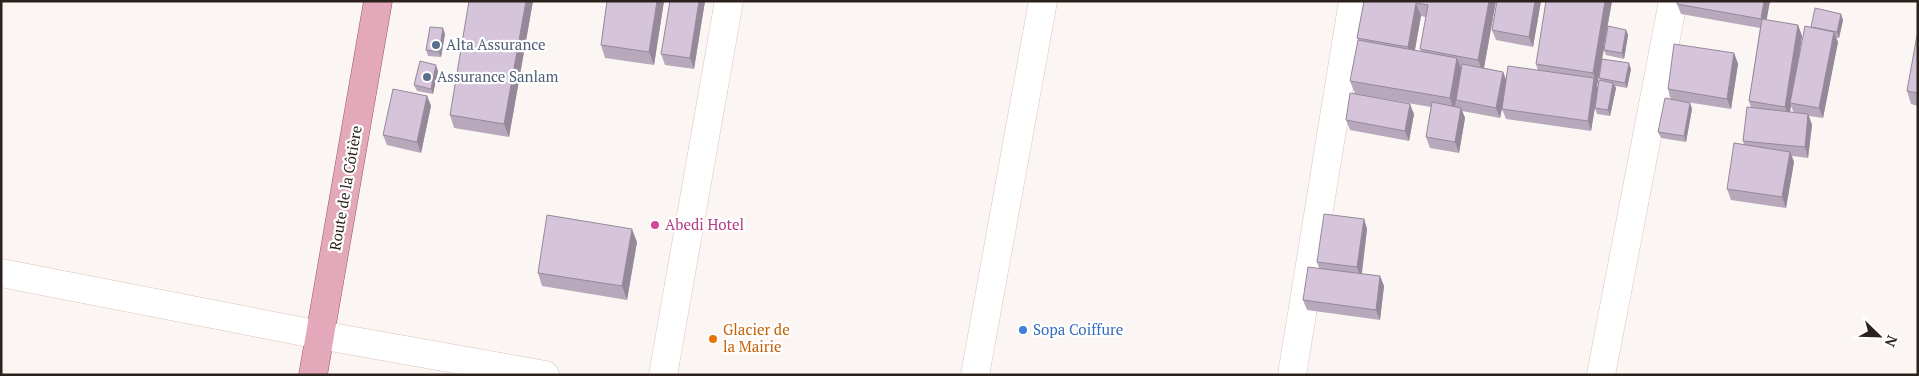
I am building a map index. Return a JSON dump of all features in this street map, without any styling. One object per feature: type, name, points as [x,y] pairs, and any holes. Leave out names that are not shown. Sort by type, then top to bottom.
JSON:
[{"type":"main road","name":"Route de la Côtière","points":[[313,375],[378,1]]},
{"type":"street","points":[[664,375],[729,1]]},
{"type":"street","points":[[975,375],[1043,1]]},
{"type":"street","points":[[1292,375],[1353,1]]},
{"type":"street","points":[[1601,375],[1673,1]]},
{"type":"street","points":[[1,273],[320,335],[545,375]]},
{"type":"building","points":[[469,1],[526,1],[504,124],[450,115]]},
{"type":"building","points":[[607,1],[657,1],[649,52],[601,45]]},
{"type":"building","points":[[670,1],[699,1],[690,58],[661,54]]},
{"type":"building","points":[[1364,1],[1489,1],[1478,60],[1420,49],[1428,5],[1416,3],[1408,47],[1357,38]]},
{"type":"building","points":[[1497,1],[1535,1],[1529,37],[1492,30]]},
{"type":"building","points":[[1546,1],[1605,1],[1593,73],[1536,64]]},
{"type":"building","points":[[1677,1],[1764,1],[1761,19],[1677,4]]},
{"type":"building","points":[[1815,8],[1841,14],[1837,32],[1811,27]]},
{"type":"building","points":[[1762,19],[1798,25],[1785,107],[1749,101]]},
{"type":"building","points":[[1608,26],[1626,30],[1622,53],[1604,50]]},
{"type":"building","points":[[1805,26],[1834,32],[1819,108],[1790,103]]},
{"type":"building","points":[[430,27],[443,28],[439,52],[426,50]]},
{"type":"building","points":[[1918,35],[1918,93],[1907,91]]},
{"type":"building","points":[[1358,40],[1457,58],[1450,98],[1350,81]]},
{"type":"building","points":[[1674,44],[1734,53],[1727,99],[1668,89]]},
{"type":"building","points":[[1602,59],[1629,63],[1625,83],[1599,78]]},
{"type":"building","points":[[420,61],[436,65],[431,89],[414,85]]},
{"type":"building","points":[[1462,64],[1503,72],[1496,108],[1456,100]]},
{"type":"building","points":[[1508,66],[1594,78],[1588,121],[1502,109]]},
{"type":"building","points":[[1599,80],[1613,83],[1608,110],[1595,108]]},
{"type":"building","points":[[393,89],[427,96],[417,142],[383,135]]},
{"type":"building","points":[[1350,93],[1410,104],[1405,131],[1346,120]]},
{"type":"building","points":[[1665,98],[1690,103],[1684,136],[1658,132]]},
{"type":"building","points":[[1432,102],[1461,108],[1455,142],[1426,137]]},
{"type":"building","points":[[1747,107],[1808,114],[1805,147],[1743,141]]},
{"type":"building","points":[[1734,143],[1790,152],[1782,197],[1727,189]]},
{"type":"building","points":[[1324,214],[1364,219],[1357,267],[1317,262]]},
{"type":"building","points":[[547,215],[632,229],[622,286],[538,273]]},
{"type":"building","points":[[1308,267],[1380,276],[1376,310],[1303,300]]},
{"type":"place","name":"Alta Assurance","points":[[436,45]]},
{"type":"place","name":"Assurance Sanlam","points":[[427,77]]},
{"type":"place","name":"Abedi Hotel","points":[[655,225]]},
{"type":"place","name":"Sopa Coiffure","points":[[1023,330]]},
{"type":"place","name":"Glacier de la Mairie","points":[[713,339]]}]
